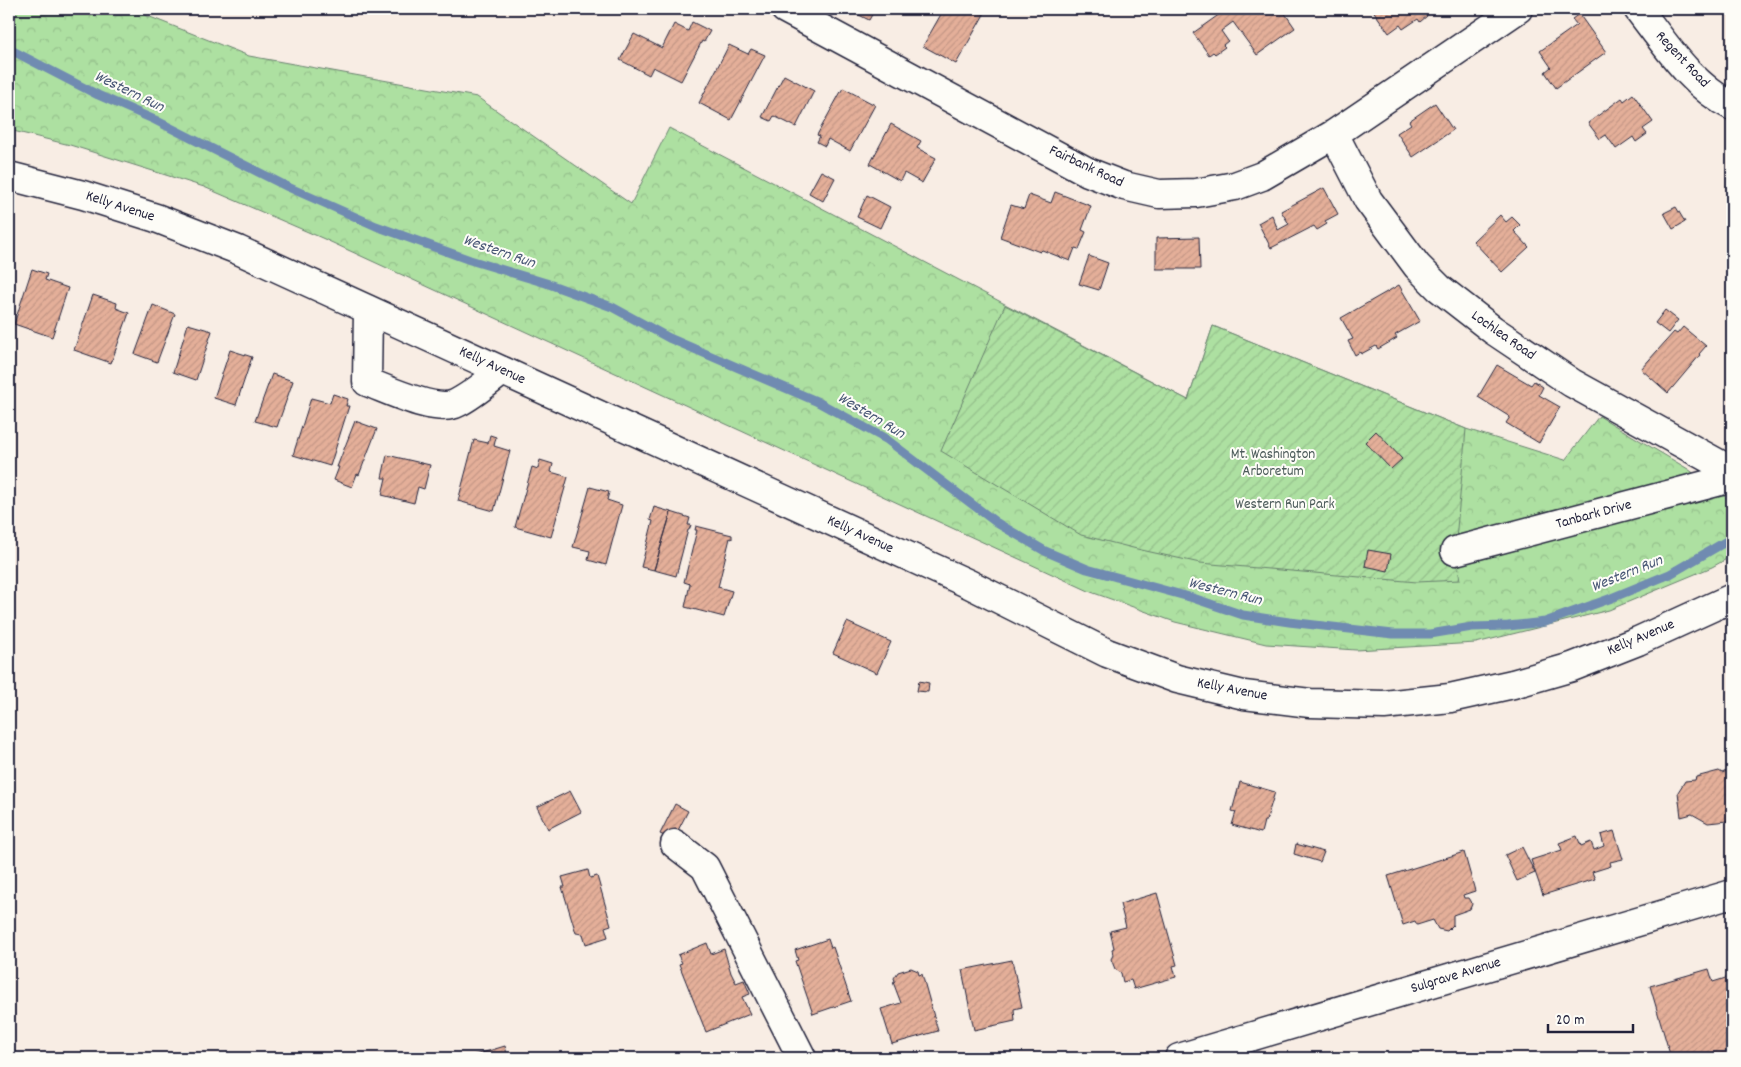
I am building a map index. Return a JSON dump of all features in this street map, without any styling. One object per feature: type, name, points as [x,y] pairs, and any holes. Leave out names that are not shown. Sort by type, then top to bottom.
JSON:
[{"type":"street","name":"Fairbank Road","points":[[785,9],[1088,172],[1124,186],[1159,194],[1196,193],[1234,186],[1262,176],[1334,134],[1518,9]]},
{"type":"street","name":"Regent Road","points":[[1638,9],[1699,83],[1732,106]]},
{"type":"street","name":"Lochlea Road","points":[[1334,134],[1368,200],[1417,266],[1439,288],[1493,330],[1572,383],[1732,471]]},
{"type":"street","name":"Kelly Avenue","points":[[9,176],[83,195],[156,218],[238,250],[968,584],[1107,653],[1178,679],[1244,695],[1310,703],[1375,704],[1450,698],[1513,684],[1572,667],[1638,641],[1732,598]]},
{"type":"street","points":[[368,310],[368,382],[408,398],[440,407],[456,404],[502,371]]},
{"type":"street","name":"Tanbark Drive","points":[[1455,551],[1732,478]]},
{"type":"street","points":[[675,844],[704,867],[802,1058]]},
{"type":"street","name":"Sulgrave Avenue","points":[[1192,1056],[1732,894]]},
{"type":"green space","name":"Western Run Park","points":[[9,9],[130,9],[249,56],[477,97],[631,204],[669,128],[1188,400],[1213,326],[1466,429],[1565,460],[1599,416],[1688,469],[1732,502],[1732,556],[1712,567],[1609,610],[1476,643],[1356,650],[1266,644],[1175,622],[1091,592],[322,238],[204,187],[70,145],[9,130]]},
{"type":"green space","name":"Mt. Washington Arboretum","points":[[1005,305],[1188,400],[1213,326],[1466,429],[1455,551],[1460,580],[1417,582],[1200,563],[1137,549],[1081,535],[941,451]]},
{"type":"building","points":[[847,9],[875,9],[869,20]]},
{"type":"building","points":[[944,9],[987,9],[956,64],[923,46]]},
{"type":"building","points":[[1227,9],[1282,9],[1295,28],[1257,55],[1233,22],[1221,31],[1228,41],[1223,45],[1225,47],[1215,54],[1213,52],[1209,55],[1193,33]]},
{"type":"building","points":[[1372,9],[1431,9],[1425,13],[1427,16],[1420,22],[1418,19],[1403,29],[1400,25],[1389,33]]},
{"type":"building","points":[[1579,14],[1606,52],[1556,88],[1545,72],[1551,67],[1540,51],[1577,25],[1572,19]]},
{"type":"building","points":[[692,22],[710,31],[704,42],[702,41],[681,81],[653,67],[649,75],[620,60],[634,34],[662,48],[674,24],[688,31]]},
{"type":"building","points":[[729,45],[748,54],[751,49],[765,55],[731,120],[699,103]]},
{"type":"building","points":[[784,75],[814,91],[796,127],[774,116],[771,121],[762,117]]},
{"type":"building","points":[[843,88],[875,105],[850,151],[828,139],[825,146],[817,142],[820,136],[817,135]]},
{"type":"building","points":[[1633,94],[1653,122],[1643,129],[1647,134],[1636,142],[1633,137],[1616,149],[1606,135],[1600,139],[1588,123],[1622,98],[1624,101]]},
{"type":"building","points":[[1435,103],[1453,130],[1413,157],[1397,133],[1411,124],[1409,121]]},
{"type":"building","points":[[891,124],[921,141],[917,148],[936,158],[922,183],[904,173],[900,181],[870,164]]},
{"type":"building","points":[[821,171],[835,178],[823,201],[809,193]]},
{"type":"building","points":[[1324,188],[1338,214],[1325,221],[1327,224],[1317,230],[1314,226],[1271,248],[1258,223],[1272,215],[1278,230],[1289,224],[1281,211]]},
{"type":"building","points":[[1055,192],[1091,206],[1082,230],[1086,232],[1079,249],[1075,248],[1070,261],[1000,237],[1011,205],[1024,209],[1029,195],[1051,203]]},
{"type":"building","points":[[867,195],[890,207],[880,228],[857,217]]},
{"type":"building","points":[[1676,207],[1685,222],[1673,229],[1664,213]]},
{"type":"building","points":[[1500,215],[1506,222],[1512,217],[1520,225],[1514,231],[1529,247],[1502,272],[1473,241]]},
{"type":"building","points":[[1199,237],[1200,269],[1156,269],[1156,238]]},
{"type":"building","points":[[1089,256],[1108,263],[1099,290],[1079,284]]},
{"type":"building","points":[[32,269],[47,274],[45,280],[68,288],[52,337],[14,324]]},
{"type":"building","points":[[1399,285],[1420,321],[1395,335],[1397,338],[1378,349],[1376,346],[1355,355],[1348,341],[1353,339],[1341,318]]},
{"type":"building","points":[[93,295],[117,303],[116,308],[129,313],[111,363],[74,350]]},
{"type":"building","points":[[153,305],[175,314],[157,362],[135,354]]},
{"type":"building","points":[[1665,310],[1678,320],[1668,333],[1655,323]]},
{"type":"building","points":[[188,324],[212,331],[196,380],[173,372]]},
{"type":"building","points":[[1683,327],[1706,346],[1668,393],[1641,369],[1674,332],[1677,334]]},
{"type":"building","points":[[230,350],[252,357],[236,405],[214,398]]},
{"type":"building","points":[[1497,365],[1531,385],[1534,381],[1543,387],[1539,395],[1560,407],[1539,443],[1506,423],[1510,417],[1478,397]]},
{"type":"building","points":[[272,374],[293,381],[277,427],[255,421]]},
{"type":"building","points":[[333,394],[348,399],[346,406],[349,406],[330,466],[293,455],[311,398],[330,403]]},
{"type":"building","points":[[355,421],[377,429],[359,475],[357,474],[352,487],[334,480],[339,467],[337,467]]},
{"type":"building","points":[[1376,431],[1402,459],[1391,469],[1365,442]]},
{"type":"building","points":[[490,435],[496,437],[494,446],[510,451],[494,511],[458,501],[474,440],[488,443]]},
{"type":"building","points":[[387,455],[430,465],[424,489],[418,487],[414,503],[382,495],[386,478],[382,478]]},
{"type":"building","points":[[540,460],[553,464],[551,472],[568,477],[551,537],[515,527],[532,467],[538,469]]},
{"type":"building","points":[[590,487],[609,492],[607,500],[622,505],[606,565],[588,560],[590,551],[573,547]]},
{"type":"building","points":[[654,507],[671,512],[654,570],[641,567],[653,521],[650,520]]},
{"type":"building","points":[[671,512],[690,518],[688,525],[691,525],[676,576],[654,570]]},
{"type":"building","points":[[696,526],[732,535],[718,587],[732,591],[724,617],[685,607],[690,584],[684,582],[697,530],[695,530]]},
{"type":"building","points":[[1368,550],[1391,554],[1388,571],[1365,566]]},
{"type":"building","points":[[847,622],[891,642],[877,673],[833,653]]},
{"type":"building","points":[[919,681],[929,683],[928,692],[917,691]]},
{"type":"building","points":[[1729,770],[1732,772],[1732,819],[1728,818],[1727,821],[1708,823],[1692,814],[1681,817],[1678,792],[1685,781]]},
{"type":"building","points":[[1240,782],[1275,792],[1261,833],[1232,825],[1236,812],[1232,811]]},
{"type":"building","points":[[570,791],[581,812],[548,829],[537,807]]},
{"type":"building","points":[[675,804],[688,811],[673,840],[660,834]]},
{"type":"building","points":[[1614,831],[1623,859],[1610,862],[1611,866],[1592,872],[1595,879],[1543,895],[1531,860],[1562,850],[1559,843],[1577,836],[1581,846],[1591,842],[1594,850],[1604,846],[1601,835]]},
{"type":"building","points":[[1296,844],[1324,852],[1320,862],[1294,854]]},
{"type":"building","points":[[1522,847],[1535,873],[1517,881],[1505,855]]},
{"type":"building","points":[[1464,852],[1475,891],[1463,895],[1464,898],[1469,898],[1471,901],[1470,909],[1453,915],[1453,925],[1447,931],[1438,929],[1433,920],[1417,925],[1415,921],[1403,925],[1388,876]]},
{"type":"building","points":[[588,870],[590,878],[597,876],[611,925],[605,927],[608,937],[586,944],[583,934],[576,933],[562,887],[565,887],[562,877]]},
{"type":"building","points":[[1157,893],[1177,965],[1173,966],[1176,977],[1134,989],[1131,980],[1123,982],[1121,973],[1115,969],[1111,959],[1113,955],[1112,949],[1114,948],[1110,931],[1126,927],[1120,904]]},
{"type":"building","points":[[828,939],[831,948],[833,947],[851,1001],[813,1014],[795,961],[798,960],[795,950]]},
{"type":"building","points":[[707,943],[711,954],[724,949],[736,983],[744,980],[750,994],[742,997],[750,1014],[706,1032],[679,964],[682,963],[678,955]]},
{"type":"building","points":[[1012,960],[1022,1007],[1014,1009],[1015,1021],[974,1030],[962,970]]},
{"type":"building","points":[[911,968],[918,971],[919,975],[922,974],[938,1031],[892,1044],[881,1009],[901,1003],[893,982],[895,981],[894,978],[898,972]]},
{"type":"building","points":[[1709,969],[1713,982],[1732,976],[1732,1058],[1671,1058],[1650,986]]},
{"type":"building","points":[[505,1046],[508,1058],[465,1058]]},
{"type":"waterway","name":"Western Run","points":[[9,49],[98,95],[155,120],[288,187],[376,226],[470,260],[546,283],[612,307],[669,338],[816,401],[886,439],[997,523],[1045,551],[1087,569],[1193,598],[1243,615],[1393,634],[1430,634],[1472,627],[1545,622],[1670,574],[1732,538]]}]
